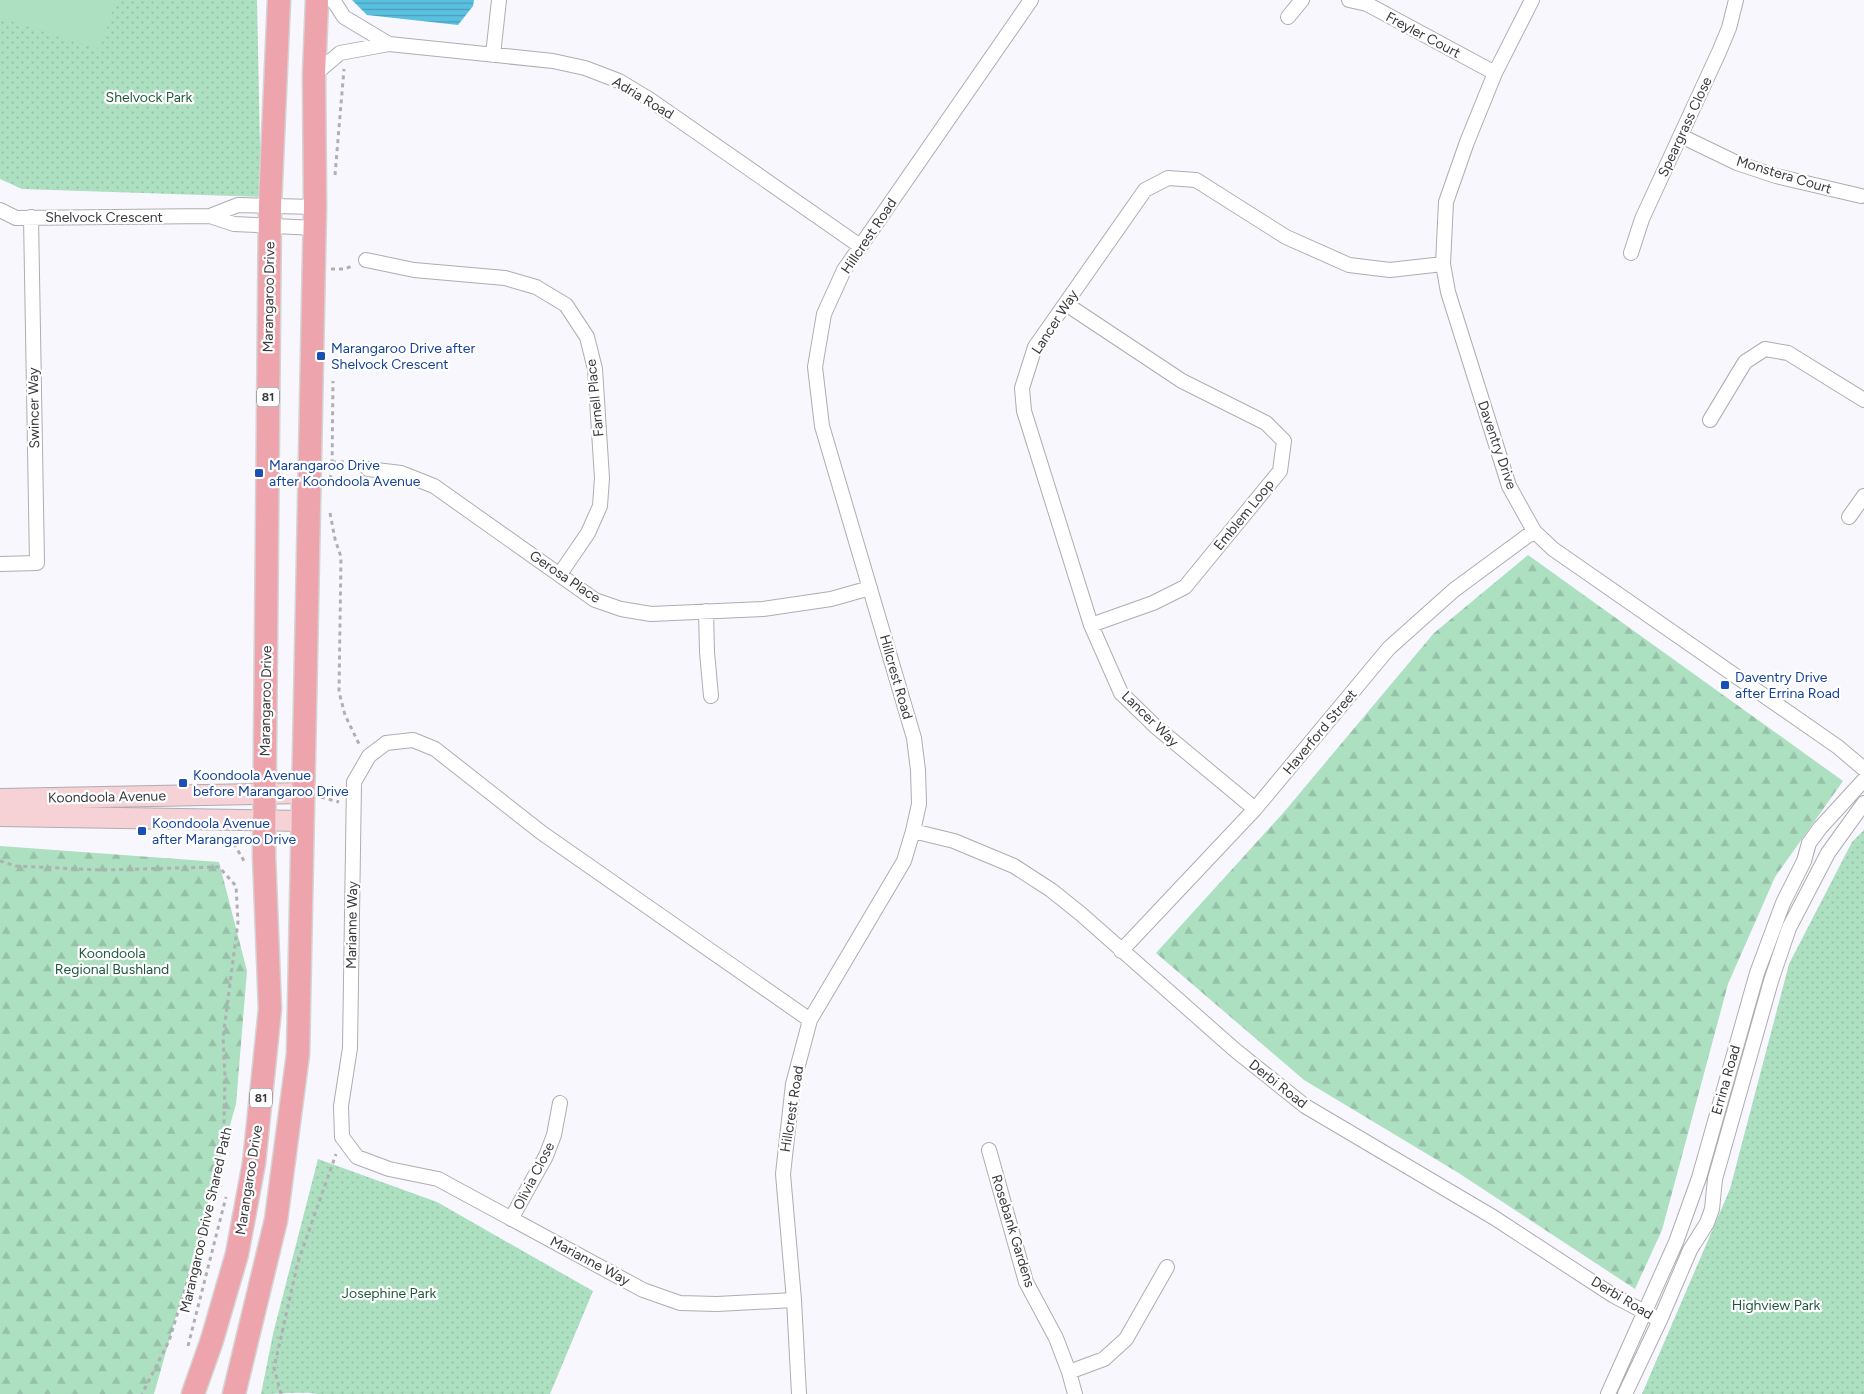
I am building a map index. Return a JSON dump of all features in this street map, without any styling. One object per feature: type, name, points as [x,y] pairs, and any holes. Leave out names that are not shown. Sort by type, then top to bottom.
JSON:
[{"type":"main road","name":"Marangaroo Drive","points":[[193,1394],[212,1340],[237,1254],[254,1163],[270,1009],[264,820],[270,215],[279,0]]},
{"type":"main road","name":"81","points":[[234,1394],[276,1220],[298,1054],[315,217],[314,75],[317,0]]},
{"type":"street","name":"Adria Road","points":[[332,0],[344,17],[389,44]]},
{"type":"street","points":[[494,55],[499,0]]},
{"type":"street","name":"Hillcrest Road","points":[[800,1394],[783,1174],[793,1084],[810,1020],[904,861],[919,804],[918,770],[914,738],[822,426],[815,367],[824,314],[844,270],[1031,0]]},
{"type":"street","points":[[1288,17],[1302,0]]},
{"type":"street","name":"Freyler Court","points":[[1349,0],[1367,4],[1495,74]]},
{"type":"street","name":"Daventry Drive","points":[[1532,0],[1495,74],[1467,142],[1446,202],[1443,264],[1448,292],[1509,486],[1534,531],[1553,549],[1838,746],[1864,769]]},
{"type":"street","name":"Speargrass Close","points":[[1631,253],[1642,219],[1682,136],[1729,28],[1736,0]]},
{"type":"street","name":"Adria Road","points":[[314,75],[340,53],[389,44],[553,61],[585,68],[619,81],[649,99],[860,246]]},
{"type":"street","name":"Monstera Court","points":[[1682,136],[1737,162],[1776,176],[1861,196]]},
{"type":"street","name":"Lancer Way","points":[[1255,809],[1155,726],[1121,693],[1090,625],[1024,411],[1022,388],[1035,347],[1145,190],[1168,178],[1196,180],[1286,237],[1349,264],[1390,270],[1443,264]]},
{"type":"street","name":"Shelvock Crescent","points":[[210,216],[238,205],[270,215],[315,217]]},
{"type":"street","name":"Shelvock Crescent","points":[[0,210],[16,218],[210,216],[234,224],[270,215],[315,217]]},
{"type":"street","name":"Swincer Way","points":[[0,564],[37,563],[31,217]]},
{"type":"street","name":"Farnell Place","points":[[366,260],[414,270],[505,278],[536,287],[566,305],[586,338],[595,369],[602,478],[600,506],[588,532],[560,574]]},
{"type":"street","name":"Emblem Loop","points":[[1066,304],[1182,381],[1266,423],[1284,441],[1280,471],[1185,586],[1153,604],[1090,625]]},
{"type":"street","points":[[1710,420],[1745,362],[1765,349],[1788,353],[1864,400]]},
{"type":"street","name":"Gerosa Place","points":[[368,469],[402,473],[434,486],[595,600],[621,609],[651,614],[763,610],[831,599],[870,588]]},
{"type":"street","points":[[1849,517],[1864,496]]},
{"type":"street","name":"Haverford Street","points":[[1121,951],[1255,809],[1389,648],[1454,590],[1534,531]]},
{"type":"street","points":[[706,612],[711,696]]},
{"type":"street","name":"Marianne Way","points":[[794,1300],[717,1304],[680,1303],[643,1290],[438,1179],[389,1169],[357,1157],[342,1137],[341,1106],[350,1048],[354,782],[369,756],[386,743],[413,740],[435,749],[542,833],[810,1020]]},
{"type":"street","name":"Errina Road","points":[[1608,1394],[1646,1313],[1676,1242],[1699,1178],[1757,973],[1772,929],[1801,868],[1809,843],[1820,828],[1864,780]]},
{"type":"street","name":"Koondoola Avenue","points":[[0,798],[304,793]]},
{"type":"street","name":"Errina Road","points":[[1625,1394],[1690,1250],[1707,1223],[1712,1209],[1715,1178],[1771,981],[1789,928],[1828,853],[1864,803]]},
{"type":"street","name":"Koondoola Avenue","points":[[0,816],[304,820]]},
{"type":"street","name":"Derbi Road","points":[[913,831],[954,841],[1014,866],[1074,908],[1235,1050],[1305,1106],[1493,1216],[1614,1296],[1660,1320]]},
{"type":"street","name":"Olivia Close","points":[[511,1219],[546,1156],[554,1135],[560,1103]]},
{"type":"street","name":"Rosebank Gardens","points":[[989,1150],[1026,1282],[1056,1338],[1075,1394]]},
{"type":"street","points":[[1069,1372],[1104,1359],[1126,1339],[1167,1267]]},
{"type":"path","points":[[335,178],[345,52]]},
{"type":"path","points":[[330,269],[345,269],[366,260]]},
{"type":"path","points":[[330,261],[330,278]]},
{"type":"path","points":[[329,484],[332,462],[332,378]]},
{"type":"path","points":[[332,462],[344,462],[368,469]]},
{"type":"path","points":[[328,505],[340,556],[339,692],[345,715],[366,761]]},
{"type":"path","points":[[304,793],[354,806]]},
{"type":"path","points":[[233,819],[232,840],[244,859],[246,868]]},
{"type":"path","points":[[0,861],[16,866],[101,870],[219,867],[236,886],[238,922],[224,1038],[223,1165],[169,1341],[142,1394]]},
{"type":"path","points":[[281,1394],[274,1368],[298,1262],[342,1137]]},
{"type":"path","name":"Marangaroo Drive Shared Path","points":[[187,1350],[228,1188]]},
{"type":"green space","name":"Shelvock Park","points":[[0,0],[257,0],[261,197],[22,189],[0,179]]},
{"type":"green space","points":[[0,0],[116,0],[100,49],[0,18]]},
{"type":"green space","points":[[1528,555],[1843,781],[1775,877],[1728,984],[1662,1230],[1635,1289],[1457,1172],[1304,1080],[1156,953],[1284,812],[1434,633]]},
{"type":"green space","name":"Highview Park","points":[[1864,830],[1864,1394],[1642,1394],[1730,1189],[1789,964],[1852,842]]},
{"type":"green space","name":"Koondoola Regional Bushland","points":[[0,846],[219,862],[247,971],[236,1104],[154,1394],[0,1394]]},
{"type":"green space","name":"Josephine Park","points":[[318,1159],[437,1202],[593,1291],[550,1394],[261,1394],[273,1334]]},
{"type":"water","points":[[352,0],[474,0],[473,6],[458,25],[367,15]]},
{"type":"place","name":"Marangaroo Drive after Shelvock Crescent","points":[[321,356]]},
{"type":"place","name":"Marangaroo Drive after Koondoola Avenue","points":[[259,473]]},
{"type":"place","name":"Daventry Drive after Errina Road","points":[[1725,685]]},
{"type":"place","name":"Koondoola Avenue before Marangaroo Drive","points":[[183,783]]},
{"type":"place","name":"Koondoola Avenue after Marangaroo Drive","points":[[142,831]]}]
